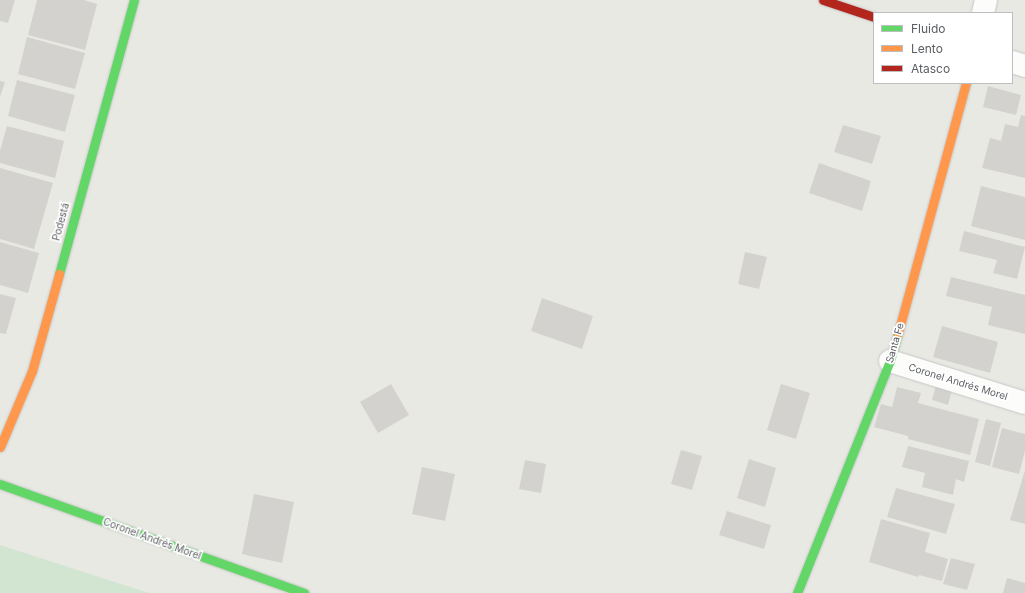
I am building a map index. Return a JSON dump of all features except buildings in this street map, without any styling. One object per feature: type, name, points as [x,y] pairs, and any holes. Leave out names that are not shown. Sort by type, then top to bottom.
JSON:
[{"type":"street","name":"Podestá","points":[[0,447],[32,371],[134,0]]},
{"type":"street","points":[[823,0],[873,17]]},
{"type":"street","points":[[983,12],[986,0]]},
{"type":"street","points":[[1013,62],[1025,66]]},
{"type":"street","name":"Santa Fe","points":[[796,593],[890,361],[966,84]]},
{"type":"street","name":"Coronel Andrés Morel","points":[[890,361],[1025,403]]},
{"type":"street","name":"Coronel Andrés Morel","points":[[0,484],[304,593]]},
{"type":"green space","points":[[0,545],[149,593],[0,593]]},
{"type":"traffic: fast","points":[[59,274],[134,0]]},
{"type":"traffic: fast","points":[[797,593],[890,361],[898,333]]},
{"type":"traffic: fast","points":[[0,484],[304,593]]},
{"type":"traffic: slow","points":[[898,333],[966,84]]},
{"type":"traffic: slow","points":[[0,447],[32,371],[59,274]]},
{"type":"traffic: jam","points":[[823,0],[873,17]]}]
